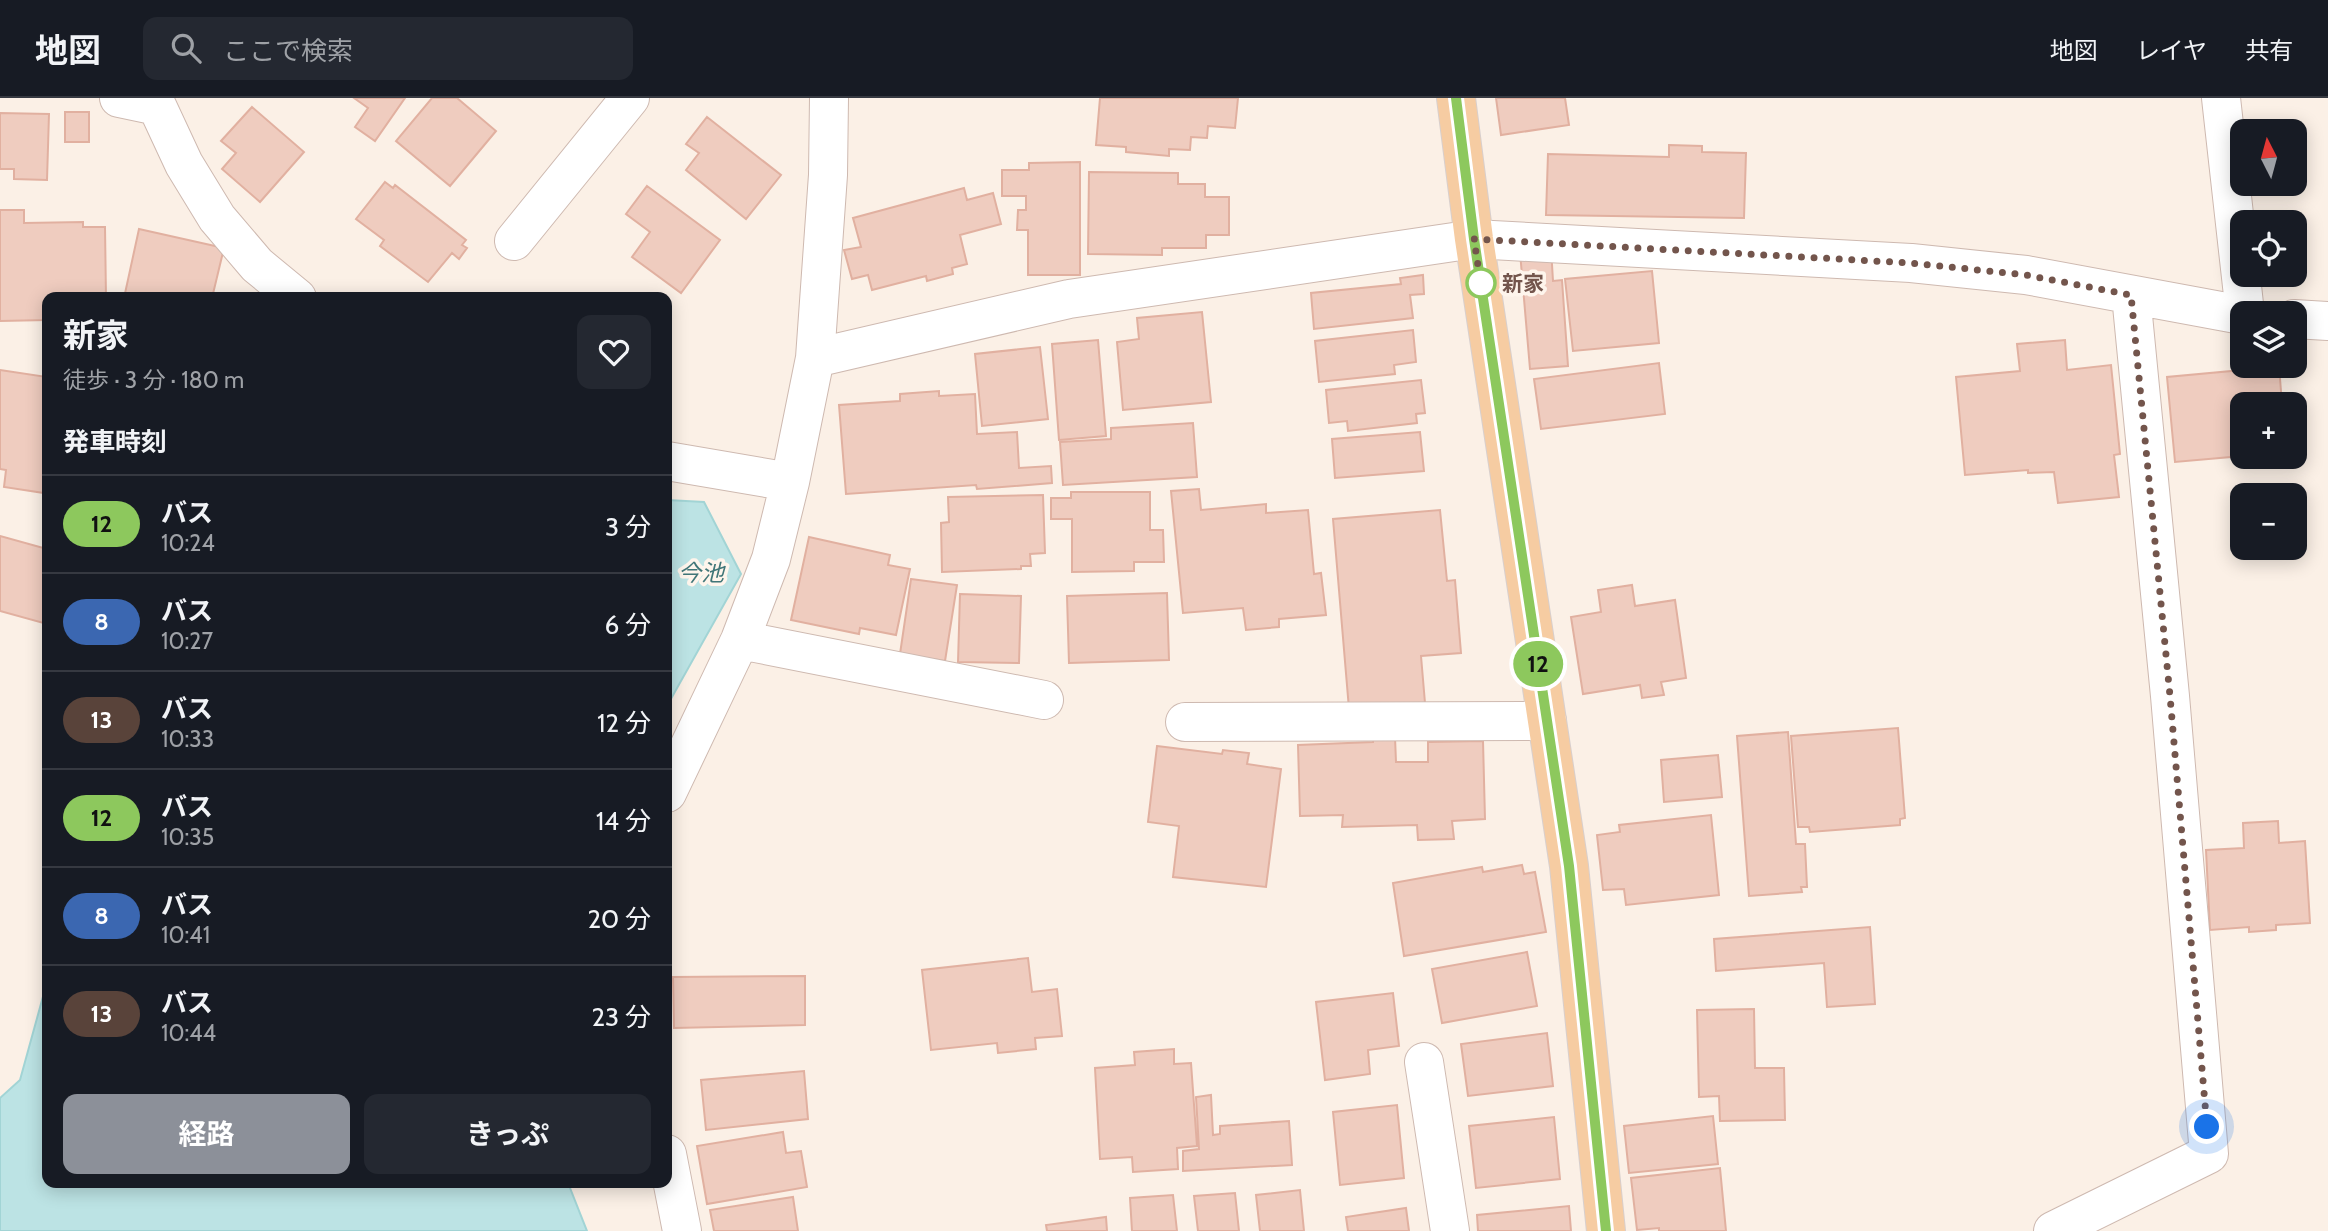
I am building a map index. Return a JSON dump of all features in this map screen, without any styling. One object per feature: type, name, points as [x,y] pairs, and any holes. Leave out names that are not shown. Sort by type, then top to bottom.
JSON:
[{"type":"main road","points":[[1456,98],[1474,239],[1569,866],[1606,1231]]},
{"type":"street","points":[[119,98],[157,106],[184,164],[217,218],[257,265],[290,292]]},
{"type":"street","points":[[514,241],[630,98]]},
{"type":"street","points":[[672,783],[740,640],[771,559],[790,482],[815,358],[828,175],[829,98]]},
{"type":"street","points":[[2221,98],[2243,301]]},
{"type":"street","points":[[815,358],[1069,299],[1474,239],[1911,263],[2026,275],[2230,312]]},
{"type":"street","points":[[2053,1231],[2209,1154],[2169,682],[2131,295]]},
{"type":"street","points":[[2307,320],[2328,321]]},
{"type":"street","points":[[672,462],[790,482]]},
{"type":"street","points":[[740,640],[1044,700]]},
{"type":"street","points":[[1185,722],[1547,721]]},
{"type":"street","points":[[1424,1062],[1450,1231]]},
{"type":"street","points":[[672,1182],[681,1231]]},
{"type":"water","name":"今池","points":[[672,500],[704,502],[741,574],[672,697]]},
{"type":"water","points":[[42,1000],[42,1188],[570,1188],[587,1231],[0,1231],[0,1098],[20,1080]]},
{"type":"building","points":[[354,98],[405,98],[375,141],[355,127],[368,108]]},
{"type":"building","points":[[432,98],[457,98],[496,131],[450,186],[396,141]]},
{"type":"building","points":[[1100,98],[1238,98],[1235,128],[1208,126],[1207,138],[1191,137],[1190,150],[1169,149],[1169,156],[1126,152],[1126,147],[1096,145]]},
{"type":"building","points":[[1496,98],[1565,98],[1569,125],[1501,135]]},
{"type":"building","points":[[252,107],[304,152],[260,202],[222,169],[236,153],[221,141]]},
{"type":"building","points":[[65,112],[89,112],[89,142],[65,142]]},
{"type":"building","points":[[0,113],[49,114],[47,180],[14,179],[14,169],[0,169]]},
{"type":"building","points":[[707,117],[781,175],[746,219],[686,170],[699,153],[686,144]]},
{"type":"building","points":[[1669,145],[1702,146],[1702,152],[1746,153],[1744,218],[1546,215],[1548,154],[1669,157]]},
{"type":"building","points":[[1080,162],[1080,275],[1028,275],[1028,230],[1017,230],[1018,210],[1026,210],[1026,196],[1002,196],[1002,170],[1029,170],[1029,163]]},
{"type":"building","points":[[1089,172],[1178,173],[1178,184],[1205,184],[1205,197],[1229,197],[1229,235],[1206,235],[1206,248],[1162,248],[1162,255],[1088,254]]},
{"type":"building","points":[[385,182],[393,188],[395,185],[466,240],[462,245],[467,248],[459,259],[452,253],[428,282],[380,246],[384,240],[356,219]]},
{"type":"building","points":[[647,186],[720,240],[681,293],[632,257],[650,232],[626,214]]},
{"type":"building","points":[[964,188],[967,200],[993,193],[1001,224],[960,235],[967,264],[952,268],[953,274],[927,281],[926,276],[872,290],[868,275],[852,279],[844,250],[861,247],[853,218]]},
{"type":"building","points":[[0,210],[24,210],[24,223],[83,222],[83,227],[105,227],[106,292],[42,292],[42,320],[0,321]]},
{"type":"building","points":[[139,229],[224,248],[213,292],[125,292]]},
{"type":"building","points":[[1551,248],[1553,281],[1562,280],[1568,366],[1530,369],[1520,252]]},
{"type":"building","points":[[1652,271],[1659,343],[1573,351],[1565,279]]},
{"type":"building","points":[[1423,275],[1424,294],[1410,295],[1413,318],[1314,329],[1311,293],[1401,284],[1400,278]]},
{"type":"building","points":[[1202,312],[1211,402],[1123,410],[1117,342],[1139,339],[1137,318]]},
{"type":"building","points":[[1413,330],[1416,362],[1394,365],[1395,374],[1319,382],[1315,341]]},
{"type":"building","points":[[1098,340],[1106,436],[1059,440],[1052,344]]},
{"type":"building","points":[[2065,340],[2067,370],[2111,365],[2120,454],[2114,455],[2119,497],[2058,503],[2054,472],[2028,473],[2028,470],[1965,475],[1956,377],[2020,371],[2017,344]]},
{"type":"building","points":[[1040,347],[1048,419],[982,426],[975,354]]},
{"type":"building","points":[[1659,363],[1665,414],[1541,429],[1534,379]]},
{"type":"building","points":[[0,370],[42,376],[42,493],[4,487],[6,470],[0,469]]},
{"type":"building","points":[[2230,371],[2230,378],[2280,378],[2281,392],[2230,392],[2230,457],[2175,462],[2167,377]]},
{"type":"building","points":[[1421,380],[1425,413],[1416,414],[1417,423],[1348,431],[1347,421],[1329,423],[1326,390]]},
{"type":"building","points":[[939,391],[939,396],[975,394],[977,434],[1017,432],[1019,468],[1051,466],[1052,483],[846,494],[839,405],[900,401],[900,394]]},
{"type":"building","points":[[1193,423],[1197,477],[1063,485],[1060,442],[1111,439],[1111,428]]},
{"type":"building","points":[[1420,432],[1424,471],[1335,478],[1332,439]]},
{"type":"building","points":[[1199,489],[1201,510],[1266,504],[1266,513],[1308,510],[1314,574],[1321,573],[1326,615],[1279,619],[1279,627],[1246,630],[1243,608],[1183,613],[1171,491]]},
{"type":"building","points":[[1071,492],[1150,492],[1150,530],[1163,530],[1164,562],[1134,562],[1134,571],[1072,572],[1072,519],[1051,519],[1051,498],[1071,498]]},
{"type":"building","points":[[1043,495],[1045,553],[1030,554],[1031,566],[1021,566],[1021,569],[942,572],[941,523],[949,522],[948,497]]},
{"type":"building","points":[[1440,510],[1447,581],[1455,580],[1461,653],[1421,656],[1425,703],[1349,709],[1333,519]]},
{"type":"building","points":[[0,536],[42,548],[42,623],[0,611]]},
{"type":"building","points":[[809,537],[890,555],[888,565],[910,569],[896,635],[860,628],[859,634],[791,620]]},
{"type":"building","points":[[911,579],[957,585],[945,661],[900,654]]},
{"type":"building","points":[[1632,585],[1635,606],[1675,600],[1686,678],[1661,682],[1664,695],[1642,698],[1640,685],[1583,694],[1571,617],[1601,612],[1598,590]]},
{"type":"building","points":[[1167,593],[1169,660],[1069,663],[1067,596]]},
{"type":"building","points":[[960,594],[1021,596],[1019,663],[958,662]]},
{"type":"building","points":[[1898,728],[1905,818],[1900,819],[1900,825],[1810,832],[1809,827],[1798,827],[1791,736]]},
{"type":"building","points":[[1788,732],[1796,844],[1805,844],[1807,887],[1801,887],[1802,892],[1749,896],[1737,736]]},
{"type":"building","points":[[1373,737],[1395,737],[1396,762],[1428,762],[1428,742],[1483,741],[1485,819],[1452,821],[1454,839],[1418,840],[1417,825],[1342,827],[1343,815],[1300,816],[1298,745],[1373,742]]},
{"type":"building","points":[[1157,746],[1222,754],[1223,750],[1249,753],[1247,764],[1281,769],[1266,887],[1173,877],[1179,826],[1148,822]]},
{"type":"building","points":[[1718,755],[1722,797],[1664,802],[1661,760]]},
{"type":"building","points":[[1711,815],[1719,895],[1626,905],[1624,889],[1603,890],[1597,835],[1620,832],[1619,825]]},
{"type":"building","points":[[2278,821],[2279,843],[2305,841],[2310,923],[2276,925],[2276,930],[2249,932],[2249,927],[2210,930],[2206,850],[2244,848],[2243,823]]},
{"type":"building","points":[[1522,865],[1524,874],[1535,872],[1546,932],[1404,956],[1393,883],[1482,867],[1483,872]]},
{"type":"building","points":[[1870,927],[1875,1004],[1827,1007],[1824,963],[1716,971],[1714,939]]},
{"type":"building","points":[[1527,952],[1537,1006],[1442,1023],[1432,969]]},
{"type":"building","points":[[1028,958],[1032,992],[1057,989],[1062,1036],[1035,1038],[1036,1049],[998,1053],[997,1043],[931,1050],[922,970]]},
{"type":"building","points":[[805,976],[805,1025],[674,1028],[673,977]]},
{"type":"building","points":[[1393,993],[1399,1046],[1368,1050],[1370,1074],[1325,1080],[1316,1002]]},
{"type":"building","points":[[1754,1009],[1755,1068],[1784,1068],[1785,1120],[1720,1121],[1719,1096],[1699,1097],[1697,1010]]},
{"type":"building","points":[[1547,1033],[1553,1086],[1468,1096],[1461,1044]]},
{"type":"building","points":[[1174,1049],[1174,1064],[1191,1063],[1197,1146],[1177,1148],[1178,1169],[1133,1172],[1132,1157],[1100,1159],[1095,1068],[1135,1065],[1134,1052]]},
{"type":"building","points":[[804,1071],[808,1119],[706,1130],[701,1080]]},
{"type":"building","points":[[1211,1095],[1213,1135],[1220,1134],[1220,1126],[1289,1121],[1292,1165],[1183,1171],[1183,1151],[1199,1149],[1196,1097]]},
{"type":"building","points":[[1397,1105],[1404,1178],[1340,1185],[1333,1112]]},
{"type":"building","points":[[1713,1116],[1718,1164],[1629,1173],[1624,1126]]},
{"type":"building","points":[[1554,1117],[1560,1179],[1476,1188],[1469,1126]]},
{"type":"building","points":[[783,1132],[786,1153],[801,1151],[807,1187],[707,1204],[697,1146]]},
{"type":"building","points":[[1720,1168],[1726,1231],[1659,1231],[1659,1228],[1637,1230],[1631,1178]]},
{"type":"building","points":[[1300,1190],[1304,1231],[1260,1231],[1256,1195]]},
{"type":"building","points":[[1235,1193],[1239,1231],[1198,1231],[1194,1196]]},
{"type":"building","points":[[1173,1195],[1177,1231],[1132,1231],[1130,1198]]},
{"type":"building","points":[[793,1197],[798,1231],[714,1231],[710,1210]]},
{"type":"building","points":[[1569,1206],[1571,1231],[1478,1231],[1477,1215]]},
{"type":"building","points":[[1406,1208],[1409,1231],[1348,1231],[1346,1217]]},
{"type":"building","points":[[1106,1217],[1107,1231],[1047,1231],[1046,1225]]},
{"type":"bus line","name":"12","points":[[1456,98],[1474,239],[1569,866],[1606,1231]]},
{"type":"place","name":"新家","points":[[1481,283]]},
{"type":"route","points":[[1481,283],[1482,292],[1474,239],[1911,263],[2026,275],[2131,295],[2170,696],[2207,1127]]}]
